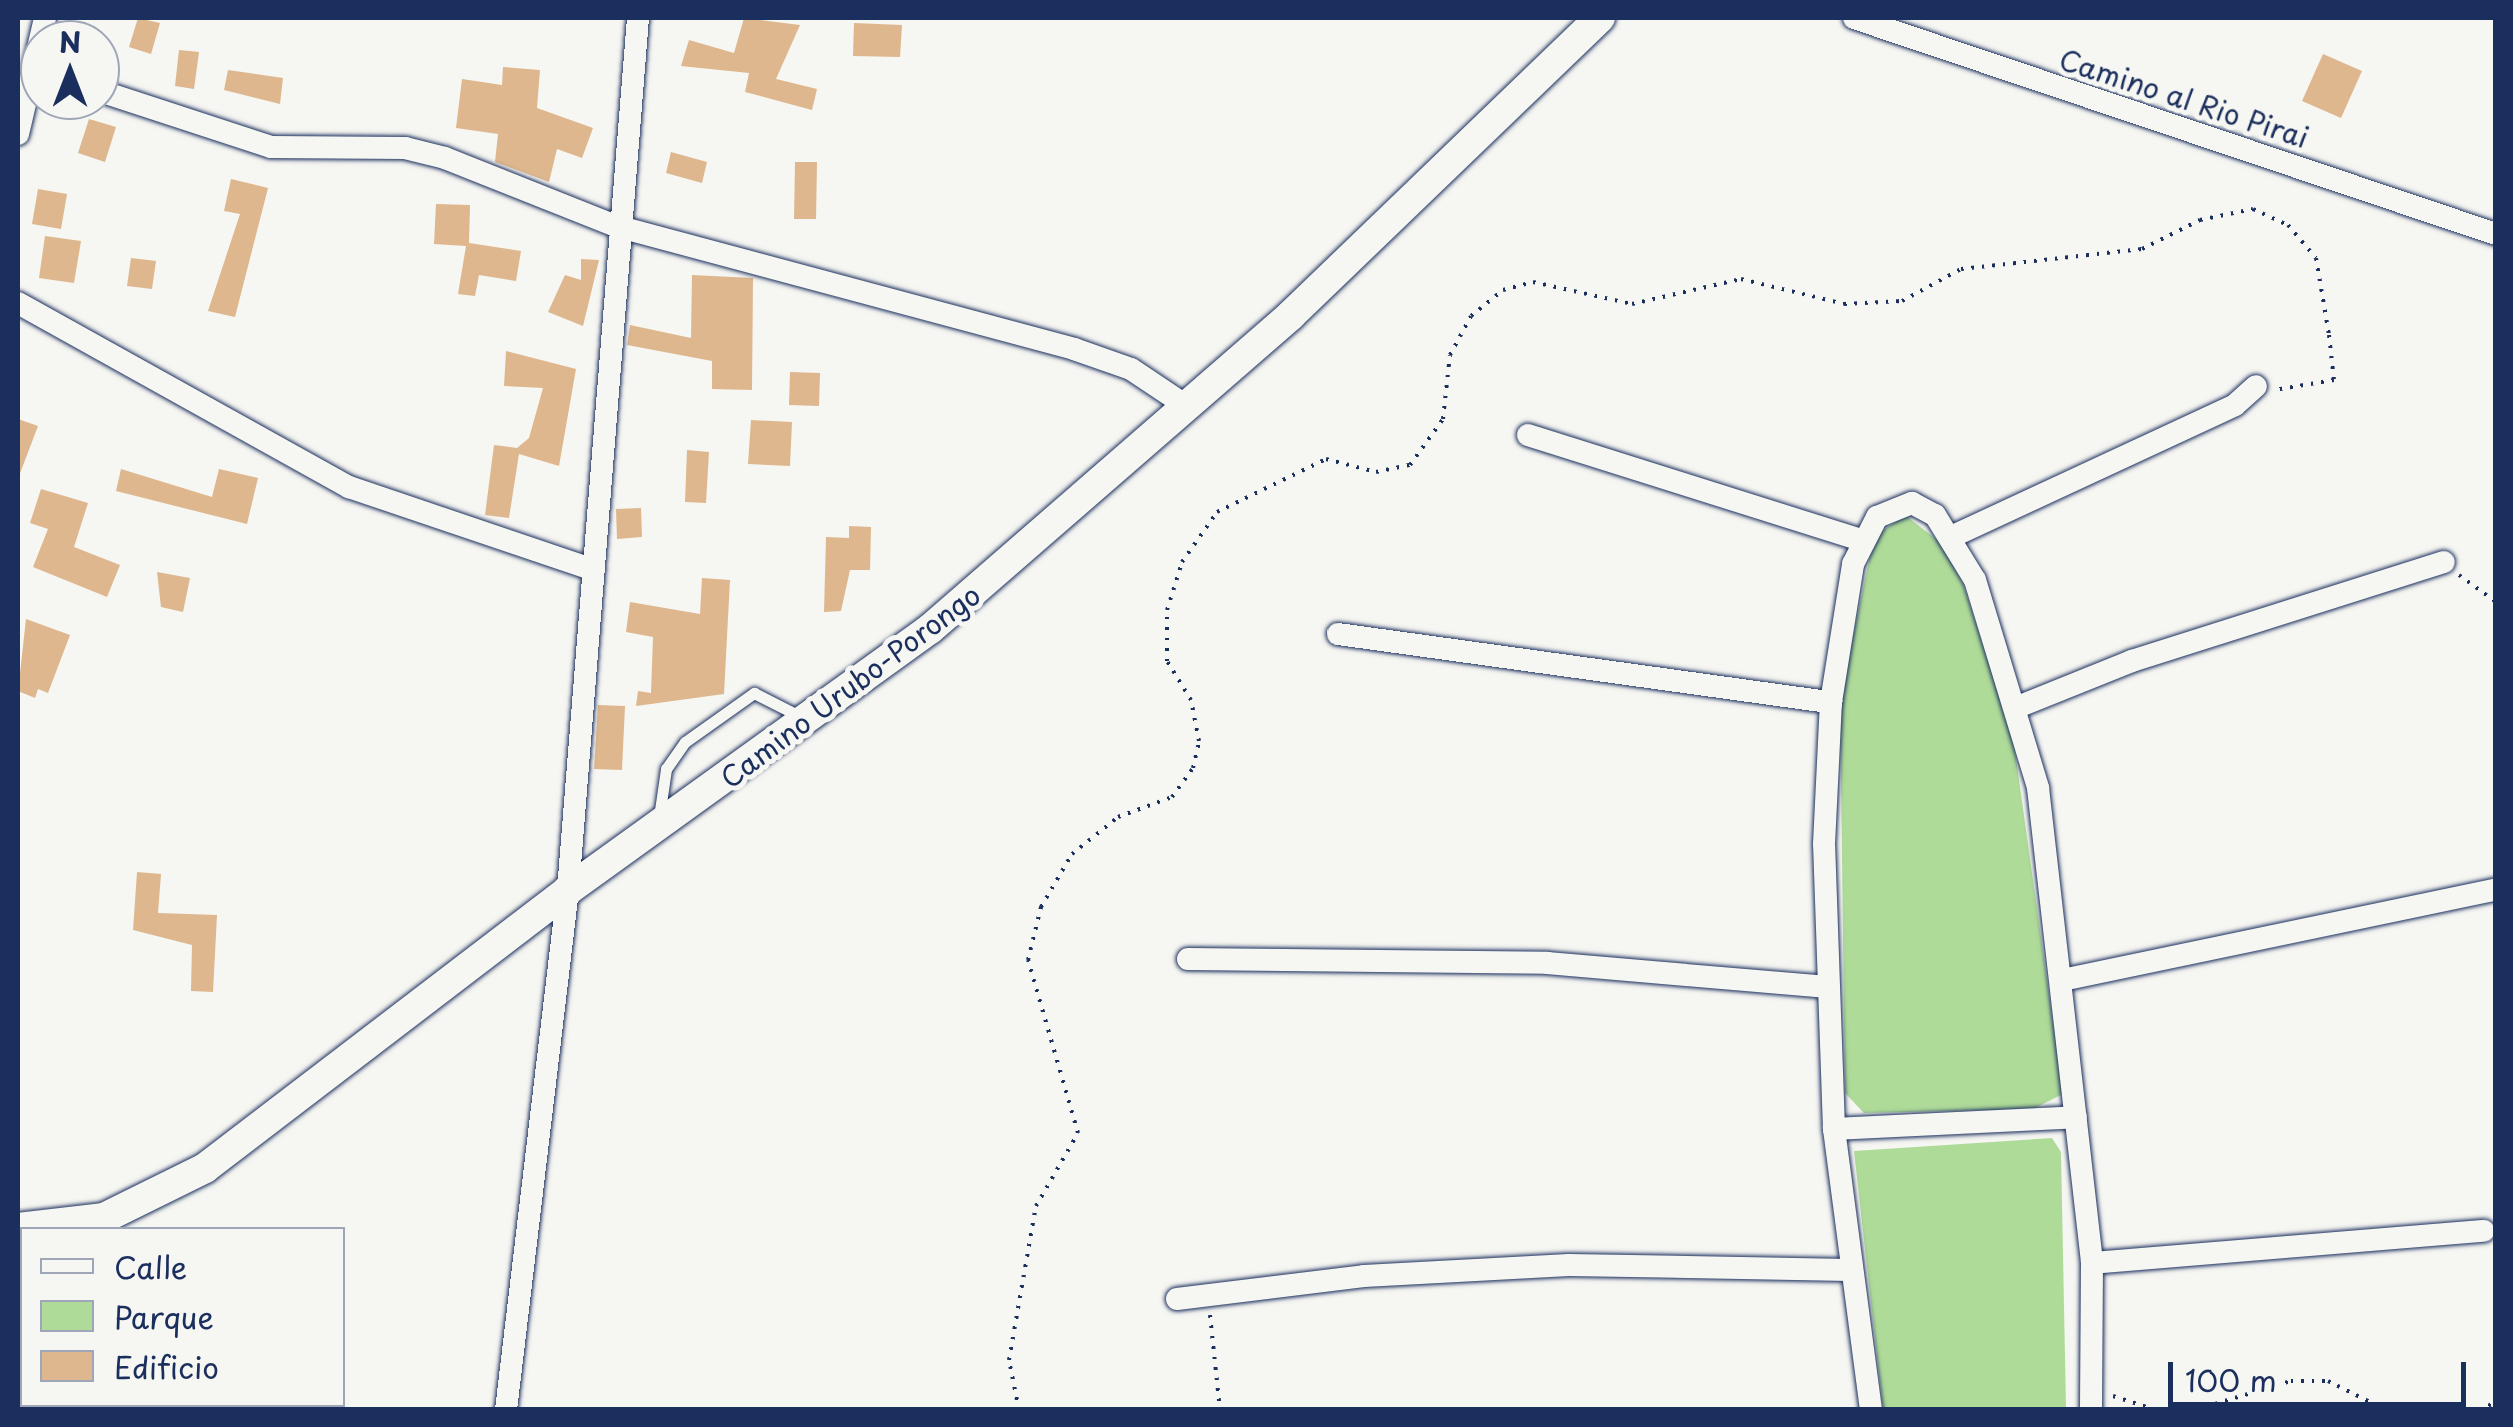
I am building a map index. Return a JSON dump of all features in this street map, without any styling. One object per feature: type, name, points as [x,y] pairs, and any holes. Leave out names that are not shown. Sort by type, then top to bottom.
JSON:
[{"type":"main road","name":"Camino Urubo-Porongo","points":[[27,1227],[104,1218],[205,1168],[568,890],[808,720],[1045,538],[1600,18]]},
{"type":"street","points":[[506,1410],[568,890],[616,226],[638,18]]},
{"type":"street","name":"Camino al Rio Pirai","points":[[1854,18],[2493,240]]},
{"type":"street","points":[[120,97],[271,146],[405,148],[616,226],[1074,348],[1130,369],[1188,407]]},
{"type":"street","points":[[18,303],[349,487],[591,570]]},
{"type":"street","points":[[1951,537],[2236,405],[2256,386]]},
{"type":"street","points":[[1528,435],[1861,540]]},
{"type":"street","points":[[1871,1410],[1834,1129],[1826,987],[1830,702],[1861,540],[1878,517],[1912,504],[1951,537],[2020,706],[2067,979],[2076,1117],[2092,1263],[2091,1399]]},
{"type":"street","points":[[2020,706],[2132,661],[2444,562]]},
{"type":"street","points":[[1338,634],[1830,702]]},
{"type":"street","points":[[2067,979],[2496,890]]},
{"type":"street","points":[[1188,959],[1475,960],[1826,987]]},
{"type":"street","points":[[1834,1129],[2076,1117]]},
{"type":"street","points":[[2092,1263],[2484,1231]]},
{"type":"street","points":[[1177,1299],[1570,1266],[1850,1270]]},
{"type":"lane","points":[[658,826],[666,769],[686,742],[754,693],[808,720]]},
{"type":"path","points":[[1019,1410],[1009,1360],[1036,1206],[1078,1133],[1028,960],[1040,907],[1072,854],[1118,817],[1172,797],[1193,768],[1199,741],[1191,700],[1168,661],[1168,610],[1182,562],[1217,512],[1326,459],[1376,472],[1410,465],[1442,419],[1450,354],[1471,316],[1503,290],[1533,282],[1632,304],[1741,278],[1844,304],[1902,301],[1960,269],[2142,249],[2200,220],[2253,209],[2288,225],[2316,258],[2334,380],[2290,394],[2256,386]]},
{"type":"path","points":[[2444,562],[2496,602]]},
{"type":"path","points":[[1208,1295],[1220,1410]]},
{"type":"path","points":[[2195,1410],[2274,1385],[2328,1382],[2386,1410]]},
{"type":"path","points":[[2091,1399],[2156,1410]]},
{"type":"path","points":[[2479,1410],[2496,1402]]},
{"type":"green space","points":[[1905,515],[1941,543],[1963,584],[2013,737],[2063,1094],[2033,1109],[1864,1113],[1845,1093],[1840,698],[1874,537]]},
{"type":"green space","points":[[2052,1138],[2061,1152],[2066,1409],[1883,1409],[1854,1151]]},
{"type":"building","points":[[138,18],[160,23],[151,54],[129,47]]},
{"type":"building","points":[[744,18],[800,25],[776,79],[817,89],[812,110],[745,92],[749,73],[681,66],[689,40],[734,53]]},
{"type":"building","points":[[854,23],[902,25],[900,57],[853,56]]},
{"type":"building","points":[[179,50],[199,52],[194,89],[175,86]]},
{"type":"building","points":[[2323,54],[2362,71],[2341,118],[2302,101]]},
{"type":"building","points":[[503,67],[540,70],[537,108],[593,128],[582,158],[557,149],[549,182],[495,162],[498,134],[456,128],[462,79],[502,85]]},
{"type":"building","points":[[228,70],[283,78],[280,104],[224,90]]},
{"type":"building","points":[[89,120],[116,127],[105,162],[78,153]]},
{"type":"building","points":[[671,152],[707,162],[702,183],[666,173]]},
{"type":"building","points":[[795,162],[817,162],[816,219],[794,219]]},
{"type":"building","points":[[231,179],[268,188],[235,317],[208,311],[240,214],[224,211]]},
{"type":"building","points":[[38,189],[67,194],[61,229],[32,224]]},
{"type":"building","points":[[436,204],[470,205],[469,243],[521,251],[516,281],[479,275],[475,296],[458,294],[466,246],[434,244]]},
{"type":"building","points":[[45,236],[81,241],[74,283],[39,278]]},
{"type":"building","points":[[131,258],[156,261],[152,289],[127,286]]},
{"type":"building","points":[[581,259],[599,260],[583,326],[548,312],[565,275],[581,280]]},
{"type":"building","points":[[692,275],[753,278],[752,390],[712,389],[712,361],[627,345],[630,325],[691,338]]},
{"type":"building","points":[[506,351],[576,369],[559,466],[519,454],[509,518],[485,515],[494,445],[517,448],[529,438],[543,388],[504,386]]},
{"type":"building","points":[[790,372],[820,373],[819,406],[789,405]]},
{"type":"building","points":[[18,419],[38,426],[19,476],[18,476]]},
{"type":"building","points":[[751,420],[792,422],[790,466],[748,464]]},
{"type":"building","points":[[687,450],[709,452],[706,503],[685,502]]},
{"type":"building","points":[[121,469],[212,497],[219,469],[258,478],[247,524],[116,491]]},
{"type":"building","points":[[41,489],[88,503],[74,547],[120,565],[107,597],[33,567],[48,529],[30,523]]},
{"type":"building","points":[[641,508],[642,537],[617,539],[616,509]]},
{"type":"building","points":[[849,526],[871,527],[870,570],[850,570],[841,611],[824,612],[826,537],[849,538]]},
{"type":"building","points":[[157,572],[190,578],[183,612],[161,607]]},
{"type":"building","points":[[702,578],[730,580],[724,694],[636,706],[638,691],[651,693],[653,637],[626,632],[630,602],[700,614]]},
{"type":"building","points":[[26,619],[70,635],[48,693],[38,689],[35,698],[18,691]]},
{"type":"building","points":[[598,705],[625,706],[622,770],[594,769]]},
{"type":"building","points":[[137,872],[161,874],[158,913],[217,915],[213,992],[191,991],[192,945],[133,930]]}]
